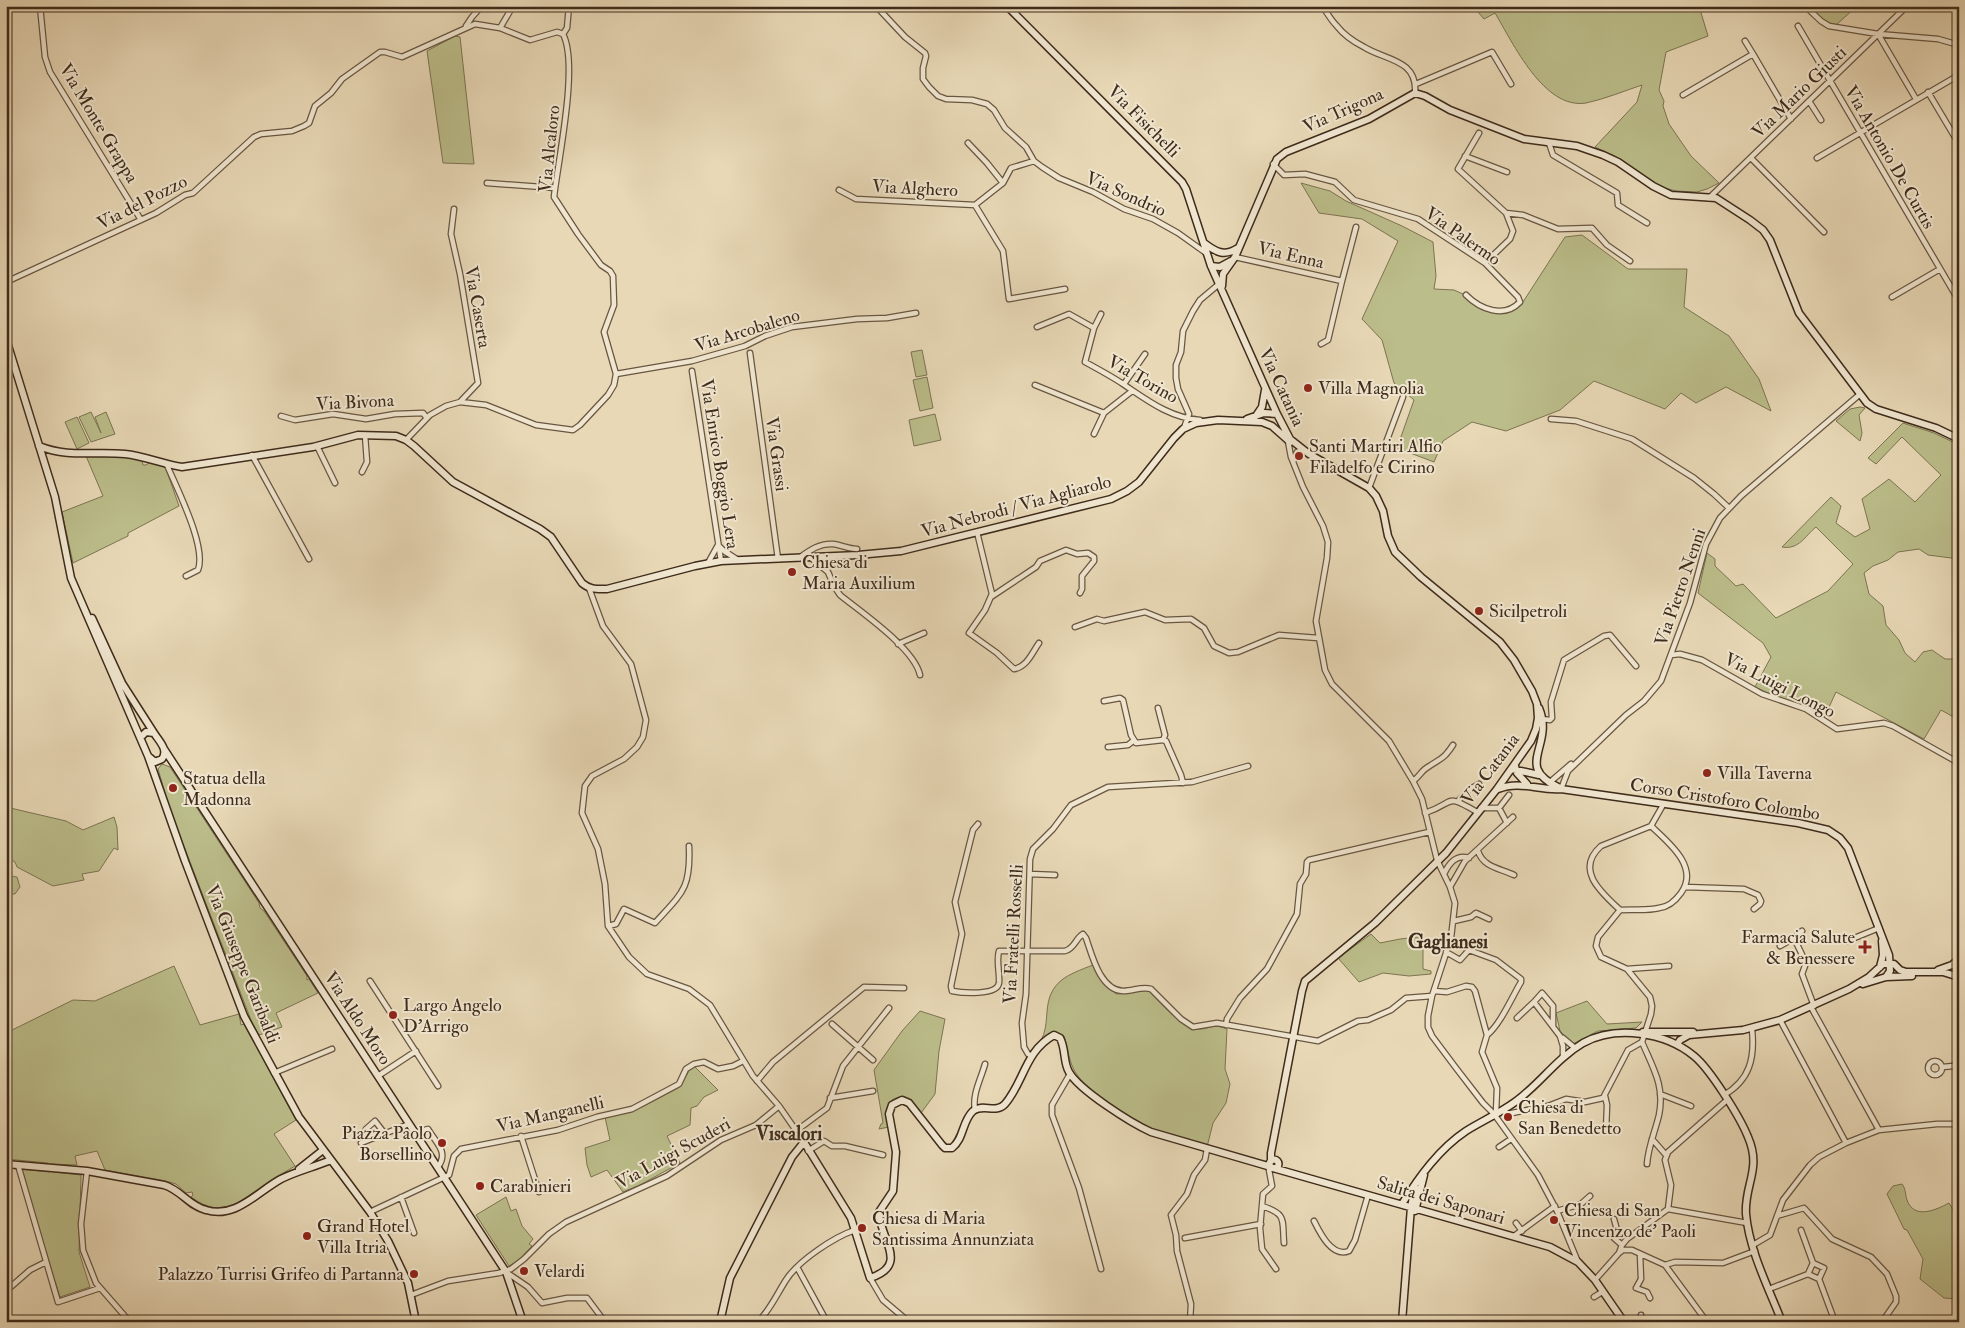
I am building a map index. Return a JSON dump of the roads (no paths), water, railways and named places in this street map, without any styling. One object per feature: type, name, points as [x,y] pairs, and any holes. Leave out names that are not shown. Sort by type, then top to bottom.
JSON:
[{"type":"street","name":"Via Monte Grappa","points":[[40,6],[45,57],[50,72],[141,220]]},
{"type":"street","points":[[466,26],[482,6]]},
{"type":"street","points":[[500,28],[513,6]]},
{"type":"street","points":[[563,34],[567,28],[569,6]]},
{"type":"street","name":"Via Sondrio","points":[[876,6],[904,37],[925,53],[923,79],[938,96],[946,99],[972,100],[990,106],[1005,128],[1028,150],[1034,161],[1059,178],[1165,226],[1206,253]]},
{"type":"street","name":"Via Fisichelli","points":[[1007,6],[1178,176],[1186,189],[1206,253],[1219,284]]},
{"type":"street","points":[[1322,6],[1336,26],[1365,48],[1403,64],[1416,84],[1415,92],[1450,110],[1524,139],[1577,146],[1603,155],[1618,162],[1653,186],[1671,195],[1716,198],[1726,204],[1763,230],[1770,240],[1799,314],[1859,395],[1876,409],[1936,428],[1959,439]]},
{"type":"street","points":[[1804,6],[1821,22],[1829,26],[1878,34],[1938,39],[1959,45]]},
{"type":"street","name":"Via Mario Giusti","points":[[1709,198],[1907,6]]},
{"type":"street","name":"Via del Pozzo","points":[[6,282],[141,220],[185,195],[193,193],[254,137],[261,134],[292,131],[304,126],[309,122],[315,106],[331,93],[342,79],[375,55],[385,52],[402,57],[418,51],[466,26],[481,24],[500,28],[530,40],[556,32],[563,34]]},
{"type":"street","name":"Via Antonio De Curtis","points":[[1798,26],[1959,301]]},
{"type":"street","name":"Via Alcaloro","points":[[563,34],[569,56],[568,102],[554,197],[601,265],[613,276],[614,305],[604,329],[616,374]]},
{"type":"street","points":[[1878,34],[1916,99]]},
{"type":"street","points":[[1746,41],[1791,119]]},
{"type":"street","points":[[1416,84],[1492,52],[1511,84]]},
{"type":"street","points":[[1684,95],[1753,54]]},
{"type":"street","points":[[1817,158],[1959,75]]},
{"type":"street","name":"Via Trigona","points":[[1223,295],[1221,280],[1223,274],[1234,259],[1274,164],[1286,152],[1369,119],[1415,92]]},
{"type":"street","points":[[1928,92],[1959,144]]},
{"type":"street","points":[[1809,101],[1821,120]]},
{"type":"street","points":[[1479,133],[1458,169],[1506,213],[1513,227],[1512,236],[1485,264]]},
{"type":"street","points":[[968,143],[1003,183]]},
{"type":"street","points":[[1549,143],[1554,155],[1617,194],[1618,204],[1647,223]]},
{"type":"street","points":[[1465,156],[1507,172]]},
{"type":"street","points":[[1751,158],[1824,232]]},
{"type":"street","name":"Via Alghero","points":[[839,190],[856,199],[975,204],[1003,183],[1011,168],[1034,161]]},
{"type":"street","name":"Via Palermo","points":[[1274,164],[1284,175],[1305,174],[1335,182],[1354,200],[1418,219],[1485,264],[1518,298],[1519,304],[1505,311],[1495,311],[1480,307],[1466,295]]},
{"type":"street","points":[[488,183],[555,188]]},
{"type":"street","points":[[975,204],[1001,245],[1009,299],[1065,289]]},
{"type":"street","name":"Via Caserta","points":[[454,209],[451,234],[460,274],[478,384],[460,402]]},
{"type":"street","points":[[1506,213],[1523,215],[1558,229],[1592,228],[1607,245],[1630,261]]},
{"type":"street","name":"Via Enna","points":[[1321,344],[1328,340],[1356,227]]},
{"type":"street","points":[[1204,243],[1214,251],[1227,254]]},
{"type":"street","points":[[1234,259],[1220,267],[1211,266],[1214,261],[1239,247]]},
{"type":"street","name":"Via Enna","points":[[1234,259],[1342,281]]},
{"type":"street","points":[[1892,296],[1940,269]]},
{"type":"street","points":[[1183,429],[1189,414],[1176,378],[1176,365],[1181,352],[1184,331],[1200,300],[1219,284]]},
{"type":"street","name":"Via Catania","points":[[1219,284],[1277,414],[1284,434],[1303,450],[1369,488],[1380,503],[1388,536],[1395,552],[1421,577],[1500,642],[1514,660],[1537,704],[1540,719],[1531,741],[1514,768],[1446,853],[1383,916],[1305,981],[1273,1144],[1273,1164]]},
{"type":"street","name":"Via Arcobaleno","points":[[616,374],[692,362],[731,348],[745,346],[765,336],[792,328],[857,319],[887,318],[916,314]]},
{"type":"street","points":[[1036,326],[1069,314],[1094,328],[1101,314]]},
{"type":"street","name":"Via Torino","points":[[1094,328],[1085,362],[1124,384],[1155,406],[1188,419],[1204,420]]},
{"type":"street","points":[[6,339],[55,497],[69,569],[94,631],[142,737],[161,790]]},
{"type":"street","name":"Via Grassi","points":[[750,353],[778,559]]},
{"type":"street","points":[[1124,384],[1144,354]]},
{"type":"street","name":"Via Enrico Boggio Lera","points":[[692,371],[721,561]]},
{"type":"street","points":[[406,440],[427,418],[440,409],[460,402],[486,406],[536,425],[573,430],[608,395],[614,385],[616,374]]},
{"type":"street","points":[[1035,385],[1104,413]]},
{"type":"street","points":[[1256,416],[1262,407],[1266,389]]},
{"type":"street","points":[[1094,434],[1104,413],[1132,391]]},
{"type":"street","name":"Via Pietro Nenni","points":[[1582,756],[1626,715],[1651,695],[1661,681],[1690,603],[1706,544],[1711,532],[1729,508],[1859,395]]},
{"type":"street","points":[[1369,488],[1403,397]]},
{"type":"street","name":"Via Bivona","points":[[281,416],[295,420],[333,414],[366,419],[395,414],[423,413],[427,418]]},
{"type":"street","points":[[1239,420],[1264,413],[1277,414]]},
{"type":"street","points":[[1262,422],[1277,414]]},
{"type":"street","points":[[1551,419],[1576,421],[1632,439],[1694,478],[1729,508]]},
{"type":"street","points":[[1183,429],[1204,420],[1239,420],[1262,422],[1284,434],[1306,495],[1323,526],[1328,542],[1328,558],[1316,614],[1318,638],[1325,670],[1332,684],[1389,741],[1413,781],[1422,800],[1437,860],[1450,887],[1455,903],[1451,938],[1428,1016],[1428,1027],[1432,1036],[1483,1103],[1498,1112],[1507,1114],[1548,1106],[1562,1100],[1589,1102],[1605,1096]]},
{"type":"street","name":"Via Nebrodi / Via Agliarolo","points":[[589,588],[607,589],[721,561],[811,558],[858,552],[907,550],[1120,495],[1139,482],[1183,429]]},
{"type":"street","points":[[1284,434],[1293,456]]},
{"type":"street","points":[[39,446],[53,452],[71,454],[126,454],[182,467],[318,446],[358,435],[396,436],[406,440],[453,482],[540,529],[551,537],[577,576],[589,588],[603,626],[631,664],[646,720],[643,737],[637,748],[624,760],[592,776],[585,786],[582,813],[598,849],[605,884],[608,926],[629,957],[646,974],[689,989],[710,1005],[729,1034],[743,1061],[757,1081],[779,1106],[804,1142],[851,1218],[870,1278],[884,1300],[909,1322]]},
{"type":"street","points":[[362,472],[366,462],[365,435]]},
{"type":"street","points":[[1288,442],[1296,444],[1293,456]]},
{"type":"street","points":[[318,446],[335,483]]},
{"type":"street","points":[[1293,456],[1303,450]]},
{"type":"street","points":[[252,455],[309,559]]},
{"type":"street","points":[[167,465],[199,544],[200,565],[198,570],[186,576]]},
{"type":"street","points":[[977,532],[992,590],[985,610],[969,633],[1014,668],[1020,668],[1026,664],[1038,643]]},
{"type":"street","points":[[708,563],[718,544],[724,552],[740,561]]},
{"type":"street","points":[[762,560],[772,554],[776,545],[782,553],[795,558],[820,545],[832,544],[858,552]]},
{"type":"street","points":[[991,597],[1036,567],[1040,561],[1066,550],[1077,554],[1088,553],[1094,557],[1094,561],[1082,576],[1082,589],[1080,593]]},
{"type":"street","points":[[811,558],[828,572],[840,595],[898,644],[916,663],[920,675]]},
{"type":"street","points":[[69,569],[122,683],[185,781]]},
{"type":"street","points":[[1075,627],[1097,620],[1112,620],[1145,612],[1165,620],[1192,618],[1204,628],[1216,648],[1229,653],[1238,652],[1279,635],[1318,638]]},
{"type":"street","points":[[898,644],[924,633]]},
{"type":"street","points":[[1539,775],[1536,763],[1544,730],[1540,719],[1550,720],[1552,718],[1551,702],[1561,664],[1564,660],[1578,650],[1604,636],[1610,635],[1636,666]]},
{"type":"street","name":"Via Luigi Longo","points":[[1672,655],[1680,654],[1702,660],[1762,694],[1806,709],[1837,728],[1884,723],[1959,762]]},
{"type":"street","points":[[1104,701],[1120,698],[1123,700],[1133,741]]},
{"type":"street","points":[[1158,708],[1165,735],[1163,740]]},
{"type":"street","points":[[142,737],[146,732],[154,733]]},
{"type":"street","points":[[1133,741],[1136,743],[1163,740]]},
{"type":"street","points":[[1163,740],[1166,742],[1183,783]]},
{"type":"street","points":[[1108,747],[1128,745],[1133,741]]},
{"type":"street","points":[[1413,781],[1428,767],[1446,756],[1453,745]]},
{"type":"street","points":[[161,790],[157,769],[160,761],[165,756],[164,749]]},
{"type":"street","points":[[148,756],[153,761],[171,764],[185,781]]},
{"type":"street","points":[[1549,783],[1582,756]]},
{"type":"street","points":[[1561,789],[1568,771],[1582,756]]},
{"type":"street","name":"Via Fratelli Rosselli","points":[[1032,1056],[1028,1054],[1024,1047],[1022,1023],[1026,994],[1030,859],[1033,849],[1053,829],[1074,802],[1113,786],[1183,783],[1210,778],[1248,766]]},
{"type":"street","points":[[1514,768],[1539,775],[1561,789]]},
{"type":"street","points":[[1514,768],[1521,779],[1528,785]]},
{"type":"street","name":"Via Aldo Moro","points":[[185,781],[506,1272],[523,1322]]},
{"type":"street","points":[[1458,801],[1470,789],[1479,784]]},
{"type":"street","points":[[1497,789],[1512,784],[1551,790],[1561,789]]},
{"type":"street","name":"Corso Cristoforo Colombo","points":[[1561,789],[1798,823],[1828,830],[1840,838],[1848,848],[1880,931],[1886,955]]},
{"type":"street","name":"Via Giuseppe Garibaldi","points":[[161,790],[185,860],[244,1016],[299,1117],[370,1212],[395,1256],[411,1295],[416,1322]]},
{"type":"street","points":[[1425,812],[1449,800],[1458,801],[1479,810],[1499,808],[1509,795]]},
{"type":"street","points":[[1620,910],[1591,877],[1589,870],[1591,857],[1601,846],[1651,826],[1663,805]]},
{"type":"street","points":[[1499,808],[1507,823]]},
{"type":"street","points":[[1450,887],[1465,861],[1513,817]]},
{"type":"street","points":[[978,824],[973,830],[955,902],[962,934],[951,986],[952,991],[992,991],[998,986],[999,951],[1065,951],[1073,948],[1083,934],[1099,973],[1117,990],[1151,989],[1181,1019],[1193,1027],[1217,1023],[1318,1041],[1358,1021],[1368,1020],[1391,1010],[1406,998],[1472,986],[1476,992],[1487,1035],[1482,1052],[1497,1088],[1498,1112],[1512,1138],[1538,1175],[1556,1208],[1578,1262]]},
{"type":"street","points":[[1651,826],[1682,858],[1686,871],[1685,887],[1679,896],[1666,906],[1620,910],[1598,937],[1596,946],[1601,957],[1627,968],[1669,966]]},
{"type":"street","points":[[1226,1025],[1227,1018],[1240,998],[1267,970],[1281,946],[1297,914],[1300,884],[1306,874],[1307,862],[1309,860],[1429,832]]},
{"type":"street","points":[[608,926],[616,924],[624,909],[655,923],[686,885],[690,867],[689,846]]},
{"type":"street","points":[[1478,850],[1480,858],[1485,864],[1514,875]]},
{"type":"street","points":[[1444,874],[1448,863],[1458,858],[1469,858]]},
{"type":"street","points":[[1030,874],[1055,875]]},
{"type":"street","points":[[1685,887],[1744,889],[1758,895],[1761,901],[1754,909]]},
{"type":"street","points":[[1454,921],[1471,918],[1476,913],[1489,919]]},
{"type":"street","points":[[1780,946],[1802,931]]},
{"type":"street","points":[[1848,941],[1880,931]]},
{"type":"street","points":[[1451,938],[1469,950],[1496,960],[1521,979],[1499,1020],[1487,1035]]},
{"type":"street","points":[[1794,938],[1806,964],[1802,974],[1813,1006],[1879,1130]]},
{"type":"street","points":[[1446,952],[1460,960],[1469,950]]},
{"type":"street","points":[[1886,955],[1892,964],[1906,972],[1944,969],[1959,959]]},
{"type":"street","points":[[1677,1045],[1685,1036],[1752,1029],[1813,1006],[1869,977],[1881,966],[1886,955]]},
{"type":"street","points":[[1881,966],[1892,964]]},
{"type":"street","points":[[1886,977],[1890,972],[1892,964]]},
{"type":"street","points":[[1881,966],[1886,977]]},
{"type":"street","points":[[1627,968],[1647,992],[1651,1000],[1651,1014],[1642,1042],[1658,1078],[1660,1094],[1659,1116],[1647,1153],[1647,1164]]},
{"type":"street","points":[[1932,971],[1959,977]]},
{"type":"street","points":[[1849,989],[1886,977],[1943,972]]},
{"type":"street","points":[[370,981],[438,1086]]},
{"type":"street","points":[[757,1081],[772,1062],[864,987],[904,988]]},
{"type":"street","points":[[1517,1018],[1542,993],[1553,1006],[1554,1027]]},
{"type":"street","points":[[1534,1002],[1560,1036],[1563,1046],[1562,1058]]},
{"type":"street","points":[[796,1131],[827,1108],[843,1066],[889,1008]]},
{"type":"street","points":[[1780,1020],[1846,1143]]},
{"type":"street","points":[[832,1024],[873,1060]]},
{"type":"street","points":[[1619,1253],[1622,1245],[1668,1209],[1671,1185],[1665,1160],[1666,1155],[1741,1082],[1748,1072],[1753,1046],[1752,1029]]},
{"type":"street","points":[[1667,1041],[1672,1035],[1686,1031]]},
{"type":"street","points":[[1402,1204],[1426,1169],[1464,1132],[1518,1100],[1575,1048],[1599,1036],[1686,1031],[1707,1033]]},
{"type":"street","points":[[1644,1033],[1677,1045],[1688,1051],[1702,1063],[1744,1127],[1753,1152],[1754,1169],[1746,1207],[1747,1223],[1754,1248],[1782,1322]]},
{"type":"street","points":[[870,1278],[883,1273],[892,1261],[879,1212],[893,1191],[896,1152],[889,1114],[892,1105],[902,1100],[909,1102],[942,1145],[948,1148],[955,1145],[959,1140],[969,1116],[975,1110],[978,1108],[998,1108],[1006,1103],[1032,1056],[1051,1037],[1058,1036],[1062,1040],[1066,1066],[1070,1074],[1089,1092],[1141,1128],[1257,1163],[1273,1164]]},
{"type":"street","points":[[1560,1036],[1575,1048]]},
{"type":"street","points":[[1606,1131],[1607,1105],[1605,1096],[1628,1050],[1642,1042]]},
{"type":"street","points":[[274,1073],[332,1049]]},
{"type":"street","points":[[378,1076],[416,1051]]},
{"type":"street","name":"Via Manganelli","points":[[444,1178],[449,1175],[454,1156],[461,1149],[558,1130],[597,1117],[638,1107],[678,1084],[686,1070],[694,1064],[704,1062],[718,1069],[733,1066],[743,1061]]},
{"type":"street","points":[[1943,1067],[1953,1066],[1959,1062]]},
{"type":"street","points":[[975,1110],[976,1091],[985,1064]]},
{"type":"street","points":[[1070,1074],[1052,1105],[1052,1116],[1079,1188],[1101,1268]]},
{"type":"street","points":[[830,1098],[873,1091]]},
{"type":"street","points":[[1660,1094],[1691,1106]]},
{"type":"street","name":"Via Luigi Scuderi","points":[[506,1272],[524,1259],[548,1234],[566,1222],[667,1176],[722,1140],[756,1125],[779,1106]]},
{"type":"street","points":[[366,1129],[375,1121],[385,1134]]},
{"type":"street","points":[[361,1143],[409,1124]]},
{"type":"street","points":[[1665,1265],[1675,1262],[1723,1263],[1754,1248],[1770,1236],[1783,1200],[1814,1160],[1846,1143],[1879,1130],[1937,1124],[1959,1124]]},
{"type":"street","points":[[415,1133],[428,1129],[443,1153],[444,1160],[438,1168]]},
{"type":"street","points":[[521,1136],[539,1192]]},
{"type":"street","points":[[1499,1147],[1512,1138]]},
{"type":"street","points":[[1652,1139],[1666,1155]]},
{"type":"street","points":[[792,1157],[808,1151],[824,1141],[832,1146],[845,1146],[884,1155]]},
{"type":"street","points":[[720,1322],[730,1278],[792,1157],[804,1142]]},
{"type":"street","points":[[1190,1322],[1191,1304],[1177,1251],[1176,1235],[1171,1215],[1187,1194],[1194,1175],[1205,1160],[1207,1149]]},
{"type":"street","points":[[294,1173],[323,1150]]},
{"type":"street","points":[[6,1164],[87,1171],[164,1184],[175,1189],[201,1209],[220,1212],[240,1207],[273,1184],[294,1173],[331,1160]]},
{"type":"street","points":[[1273,1164],[1269,1170],[1272,1186],[1263,1194],[1261,1224],[1262,1249],[1276,1269]]},
{"type":"street","name":"Salita dei Saponari","points":[[1273,1164],[1293,1174],[1514,1236],[1567,1254],[1578,1262],[1595,1280],[1624,1322]]},
{"type":"street","points":[[18,1165],[58,1302],[100,1288]]},
{"type":"street","points":[[1402,1322],[1410,1224],[1426,1169]]},
{"type":"street","points":[[87,1171],[81,1224],[82,1242],[92,1277],[130,1322]]},
{"type":"street","points":[[370,1212],[444,1178]]},
{"type":"street","points":[[1414,1207],[1417,1181]]},
{"type":"street","points":[[1314,1221],[1328,1244],[1341,1253],[1349,1251],[1355,1240],[1368,1195]]},
{"type":"street","points":[[1514,1236],[1556,1208],[1581,1204],[1590,1196]]},
{"type":"street","points":[[401,1197],[414,1233]]},
{"type":"street","points":[[1262,1206],[1278,1212],[1282,1220],[1284,1243]]},
{"type":"street","points":[[1778,1216],[1804,1208],[1832,1239],[1875,1260],[1891,1280],[1896,1296],[1896,1302],[1882,1322]]},
{"type":"street","points":[[1668,1209],[1747,1223]]},
{"type":"street","points":[[1614,1219],[1617,1230],[1614,1238],[1622,1245]]},
{"type":"street","points":[[1516,1223],[1522,1231]]},
{"type":"street","points":[[1185,1238],[1261,1224]]},
{"type":"street","points":[[758,1322],[766,1314],[787,1278],[797,1267],[835,1240],[855,1230]]},
{"type":"street","points":[[1801,1230],[1814,1263],[1824,1268],[1819,1279]]},
{"type":"street","points":[[1595,1280],[1619,1253],[1623,1250],[1632,1250],[1665,1265],[1707,1322]]},
{"type":"street","points":[[1640,1254],[1641,1280],[1636,1288],[1647,1292],[1650,1298]]},
{"type":"street","points":[[6,1290],[30,1270],[46,1262]]},
{"type":"street","points":[[1769,1289],[1808,1274],[1814,1263]]},
{"type":"street","points":[[797,1267],[827,1322]]},
{"type":"street","points":[[411,1295],[448,1281],[506,1272],[528,1287],[542,1303],[567,1298],[587,1298],[605,1322]]},
{"type":"street","points":[[1808,1274],[1819,1279],[1836,1322]]},
{"type":"street","points":[[1594,1297],[1602,1292]]},
{"type":"street","points":[[1640,1322],[1641,1315]]},
{"type":"street","points":[[1946,1322],[1959,1317]]},
{"type":"place","name":"Villa Magnolia","points":[[1308,388]]},
{"type":"place","name":"Santi Martiri Alfio Filadelfo e Cirino","points":[[1299,456]]},
{"type":"place","name":"Chiesa di Maria Auxilium","points":[[792,572]]},
{"type":"place","name":"Sicilpetroli","points":[[1479,611]]},
{"type":"place","name":"Villa Taverna","points":[[1707,773]]},
{"type":"place","name":"Statua della Madonna","points":[[173,788]]},
{"type":"place","name":"Farmacia Salute & Benessere","points":[[1865,947]]},
{"type":"place","name":"Largo Angelo D'Arrigo","points":[[393,1015]]},
{"type":"place","name":"Chiesa di San Benedetto","points":[[1508,1117]]},
{"type":"place","name":"Piazza Paolo Borsellino","points":[[442,1143]]},
{"type":"place","name":"Carabinieri","points":[[480,1186]]},
{"type":"place","name":"Chiesa di San Vincenzo de' Paoli","points":[[1554,1220]]},
{"type":"place","name":"Chiesa di Maria Santissima Annunziata","points":[[862,1228]]},
{"type":"place","name":"Grand Hotel Villa Itria","points":[[307,1236]]},
{"type":"place","name":"Velardi","points":[[524,1271]]},
{"type":"place","name":"Palazzo Turrisi Grifeo di Partanna","points":[[414,1274]]},
{"type":"district","name":"Gaglianesi","points":[[1448,941]]},
{"type":"district","name":"Viscalori","points":[[789,1133]]}]
